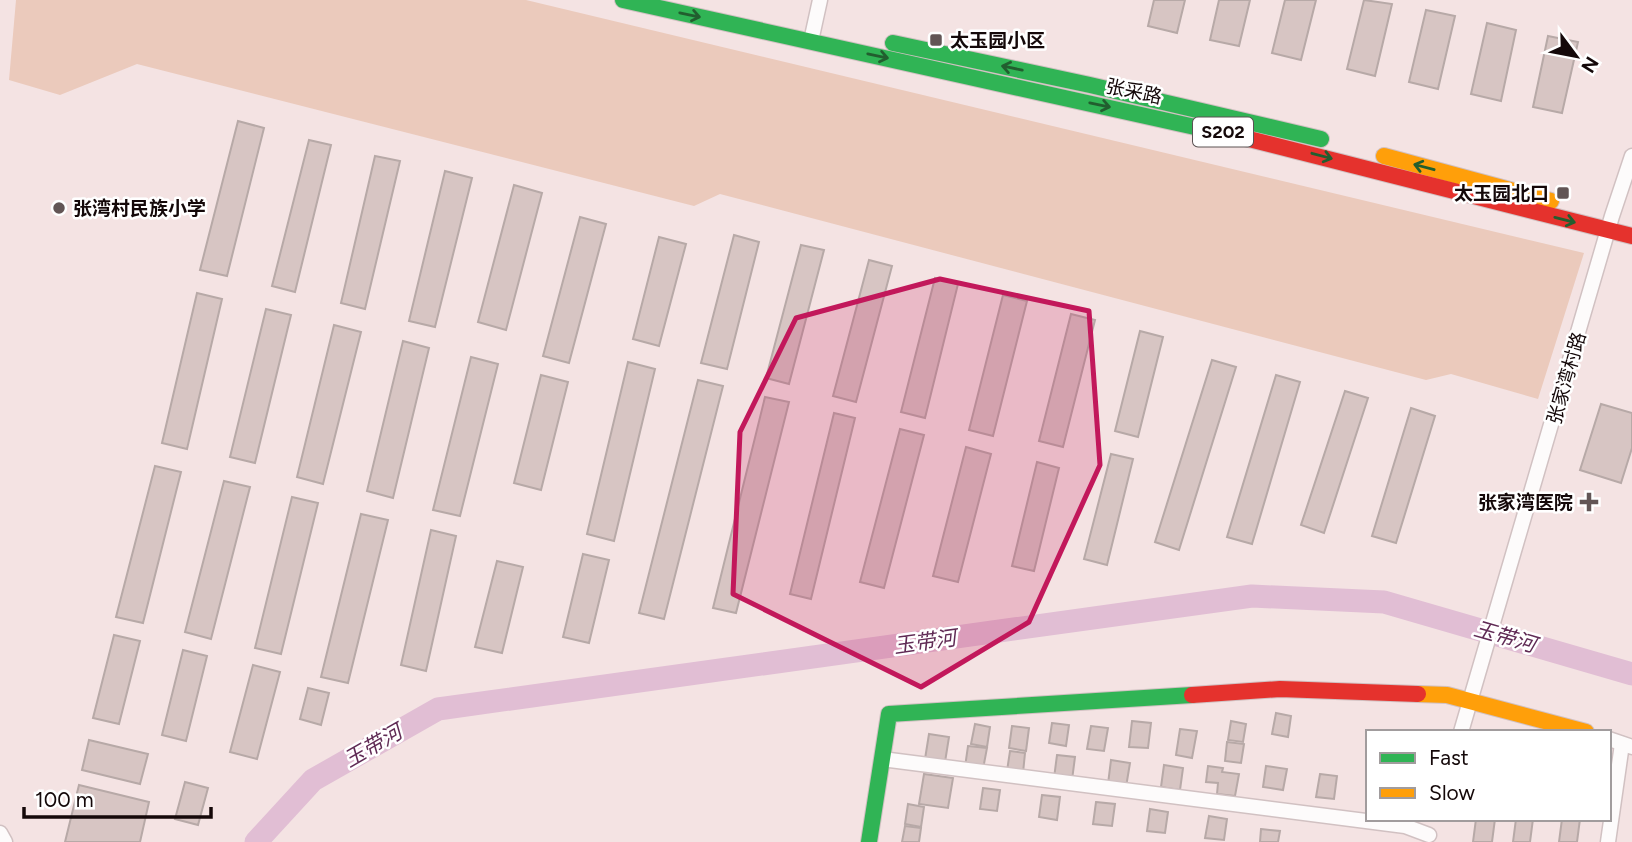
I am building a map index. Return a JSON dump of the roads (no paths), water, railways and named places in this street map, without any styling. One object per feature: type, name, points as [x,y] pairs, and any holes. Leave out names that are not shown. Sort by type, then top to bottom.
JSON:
[{"type":"main road","name":"张采路","points":[[623,0],[813,34],[842,32]]},
{"type":"main road","name":"张采路","points":[[692,0],[813,34],[1610,223],[1632,221]]},
{"type":"main road","name":"张采路","points":[[882,41],[1090,85],[1335,143]]},
{"type":"main road","name":"张采路","points":[[1375,154],[1610,223],[1632,236]]},
{"type":"main road","points":[[869,842],[889,714],[1280,689],[1447,695],[1579,730]]},
{"type":"street","points":[[813,34],[820,0]]},
{"type":"street","name":"张家湾村路","points":[[1462,730],[1632,156]]},
{"type":"street","points":[[1611,819],[1621,743]]},
{"type":"street","points":[[882,759],[1405,826],[1428,838],[1433,821]]},
{"type":"street","points":[[1608,842],[1611,821]]},
{"type":"street","points":[[0,833],[5,842]]},
{"type":"waterway","name":"玉带河","points":[[256,842],[313,780],[438,709],[1252,596],[1384,602],[1632,674]]},
{"type":"place","name":"太玉园小区","points":[[936,40]]},
{"type":"place","name":"太玉园北口","points":[[1563,193]]},
{"type":"place","name":"张湾村民族小学","points":[[59,208]]},
{"type":"place","name":"张家湾医院","points":[[1589,502]]}]
